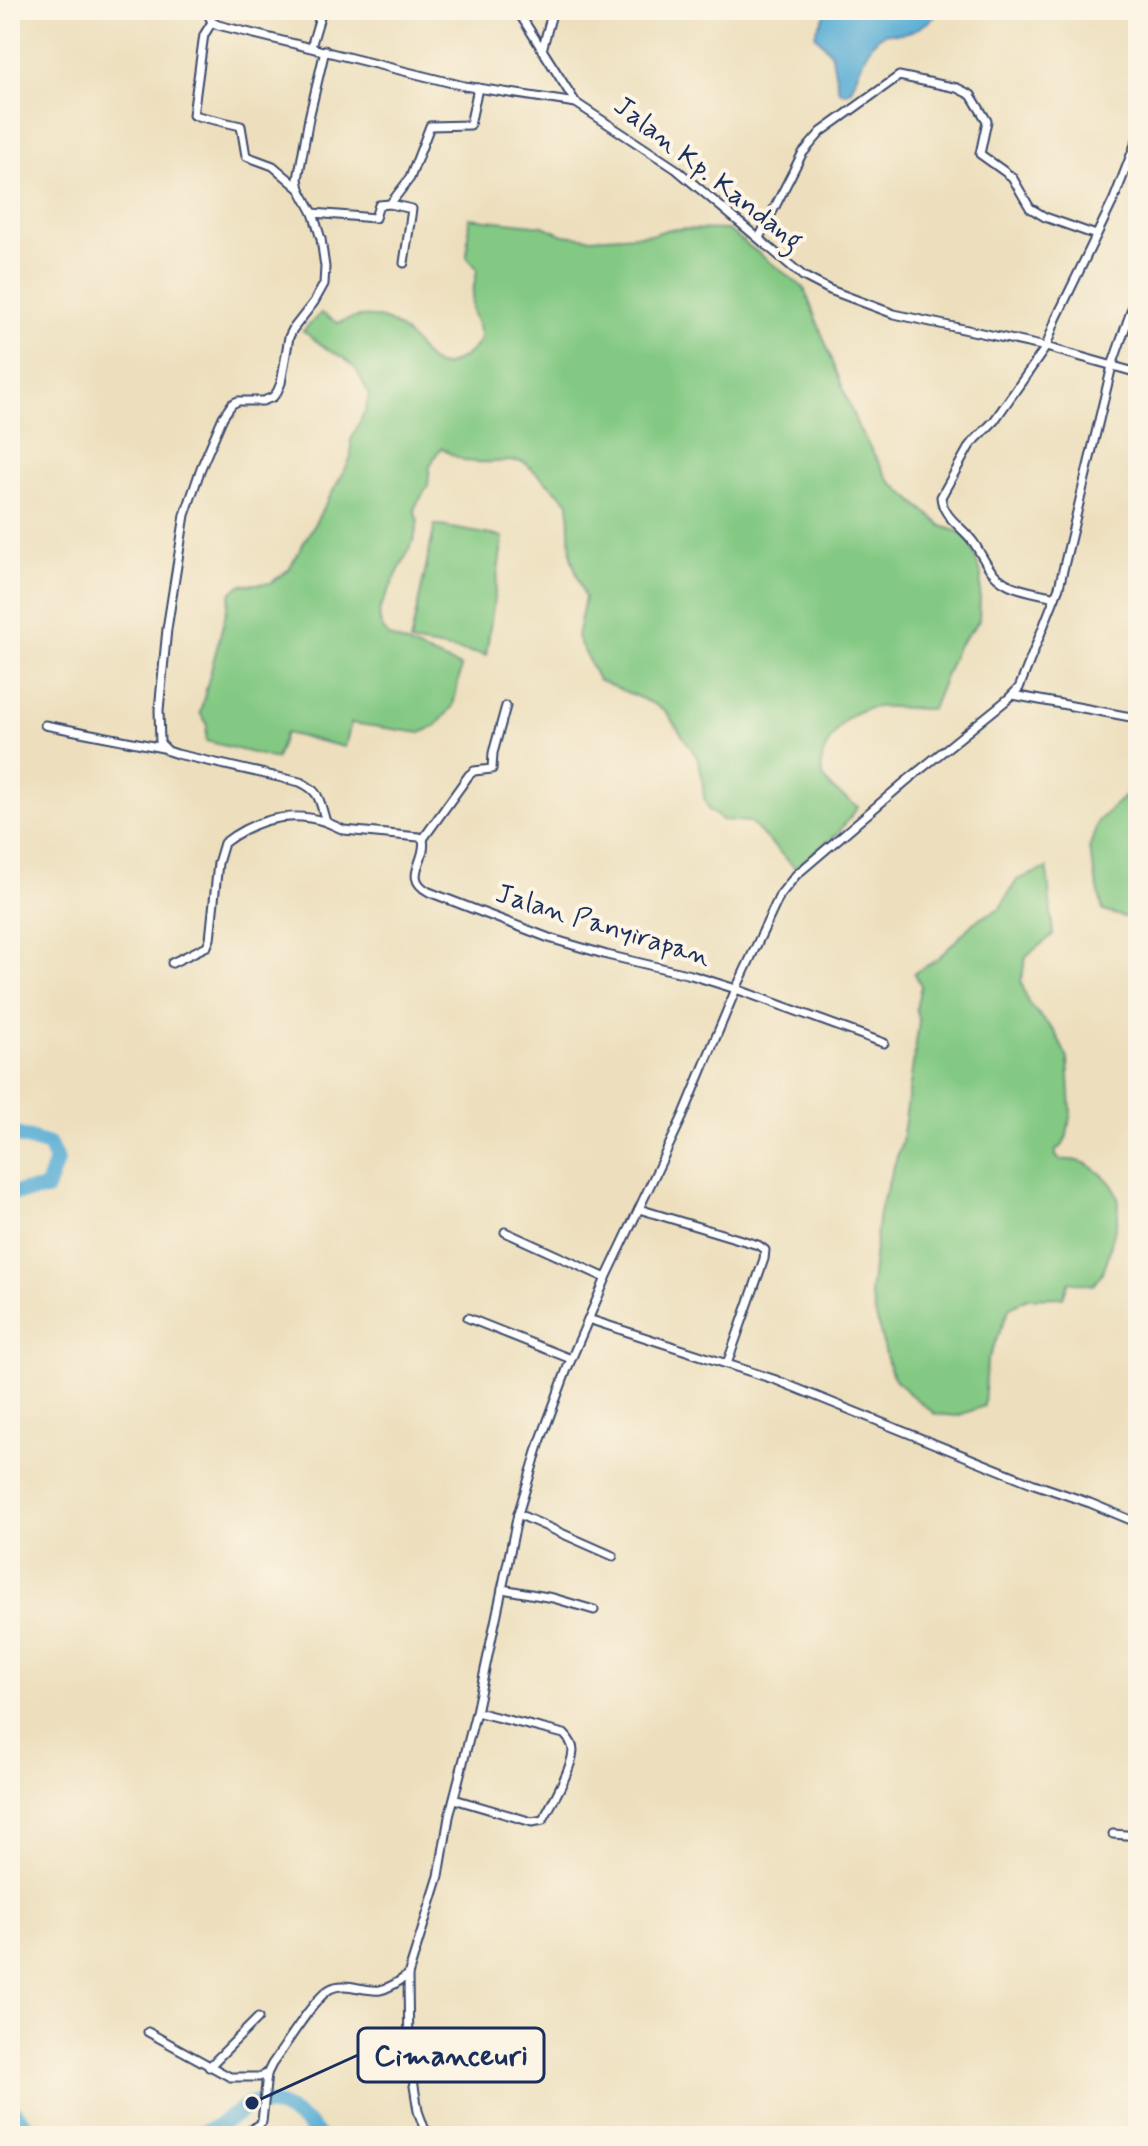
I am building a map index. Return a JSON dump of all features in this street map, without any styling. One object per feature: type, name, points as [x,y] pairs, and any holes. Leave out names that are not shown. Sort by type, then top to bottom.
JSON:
[{"type":"street","points":[[206,10],[212,22],[204,35],[193,115],[241,126],[246,156],[273,166],[300,189]]},
{"type":"street","points":[[311,47],[322,10]]},
{"type":"street","points":[[517,10],[576,103]]},
{"type":"street","points":[[542,50],[553,10]]},
{"type":"street","name":"Jalan Kp. Kandang","points":[[212,22],[464,86],[576,103],[676,169],[803,276],[816,283],[875,308],[1046,347],[1138,373]]},
{"type":"street","points":[[165,748],[160,743],[159,710],[167,629],[189,500],[227,409],[238,401],[268,399],[277,392],[289,337],[324,284],[321,239],[298,179],[325,50]]},
{"type":"street","points":[[759,238],[802,154],[821,132],[899,76],[957,88],[971,95],[987,121],[980,154],[1012,177],[1030,208],[1045,217],[1096,235]]},
{"type":"street","points":[[390,204],[410,178],[430,126],[470,125],[478,88]]},
{"type":"street","points":[[1055,597],[1009,586],[998,578],[983,560],[974,542],[945,511],[941,497],[970,445],[994,421],[1046,347],[1056,319],[1114,199],[1138,137]]},
{"type":"street","points":[[313,213],[374,219],[379,205],[412,209],[404,263]]},
{"type":"street","points":[[443,2136],[427,2134],[418,2111],[409,2055],[408,1975],[439,1876],[518,1514],[540,1442],[571,1359],[683,1116],[766,922],[786,886],[905,782],[1013,695],[1026,674],[1071,545],[1112,366],[1138,291]]},
{"type":"street","points":[[1013,695],[1136,718],[1138,712]]},
{"type":"street","points":[[172,963],[207,946],[218,863],[224,843],[255,824],[298,815],[344,830],[423,839],[469,775],[474,771],[492,769],[493,753],[506,706]]},
{"type":"street","points":[[45,725],[165,748],[177,754],[300,782],[313,788],[317,794],[326,822]]},
{"type":"street","name":"Jalan Panyirapan","points":[[423,839],[425,846],[416,878],[419,885],[429,892],[581,948],[736,989]]},
{"type":"street","points":[[736,989],[884,1043]]},
{"type":"street","points":[[639,1209],[758,1245],[765,1250],[727,1364]]},
{"type":"street","points":[[505,1232],[606,1278]]},
{"type":"street","points":[[468,1318],[571,1359]]},
{"type":"street","points":[[588,1319],[776,1380],[1138,1523]]},
{"type":"street","points":[[518,1514],[613,1556]]},
{"type":"street","points":[[502,1589],[553,1598],[594,1610]]},
{"type":"street","points":[[454,1799],[532,1822],[543,1820],[572,1753],[572,1746],[564,1734],[476,1712]]},
{"type":"street","points":[[1113,1834],[1138,1836]]},
{"type":"street","points":[[242,2136],[263,2119],[267,2074],[320,1998],[331,1989],[343,1986],[380,1990],[408,1975]]},
{"type":"street","points":[[209,2067],[258,2018]]},
{"type":"street","points":[[148,2032],[230,2077],[267,2074]]},
{"type":"green space","points":[[469,218],[543,226],[564,235],[590,238],[654,234],[669,229],[728,230],[804,288],[859,429],[889,480],[942,526],[959,532],[970,543],[981,574],[979,621],[957,647],[932,709],[871,708],[853,715],[841,725],[824,751],[822,771],[831,787],[858,807],[837,834],[795,868],[750,822],[722,820],[709,810],[697,757],[667,713],[654,704],[598,680],[577,637],[585,598],[571,557],[569,502],[525,463],[518,461],[469,461],[442,448],[437,453],[430,466],[428,486],[415,507],[418,522],[414,540],[380,608],[381,624],[390,637],[461,667],[453,706],[437,725],[421,733],[351,723],[345,747],[285,733],[276,759],[206,741],[207,724],[200,713],[231,593],[240,585],[271,583],[289,569],[347,466],[351,456],[351,440],[366,409],[369,394],[356,369],[303,331],[321,313],[338,323],[373,317],[402,330],[437,365],[449,364],[463,357],[475,347],[480,337],[472,308],[477,271],[467,257]]},
{"type":"green space","points":[[435,525],[503,537],[486,655],[410,642]]},
{"type":"green space","points":[[1138,710],[1138,921],[1103,911],[1089,849],[1098,821],[1127,794]]},
{"type":"green space","points":[[1047,868],[1053,935],[1026,956],[1021,981],[1028,1003],[1055,1032],[1068,1059],[1071,1111],[1067,1136],[1063,1145],[1056,1150],[1056,1156],[1060,1160],[1086,1164],[1108,1180],[1119,1203],[1117,1220],[1106,1264],[1093,1285],[1069,1281],[1063,1297],[1027,1298],[1010,1307],[987,1362],[984,1406],[957,1416],[935,1414],[906,1391],[890,1370],[870,1294],[879,1212],[902,1141],[919,1022],[916,1009],[921,985],[914,973],[938,959],[974,922],[1000,908],[1017,880]]},
{"type":"water","points":[[828,10],[943,10],[915,30],[886,33],[878,38],[864,59],[851,90],[845,93],[839,91],[831,53],[815,35]]},
{"type":"waterway","points":[[10,1133],[49,1145],[56,1161],[46,1189],[10,1193]]},
{"type":"waterway","points":[[193,2136],[215,2128],[252,2103],[280,2106],[305,2122],[319,2136]]},
{"type":"waterway","points":[[10,2108],[37,2136]]},
{"type":"place","name":"Cimanceuri","points":[[252,2103]]}]
